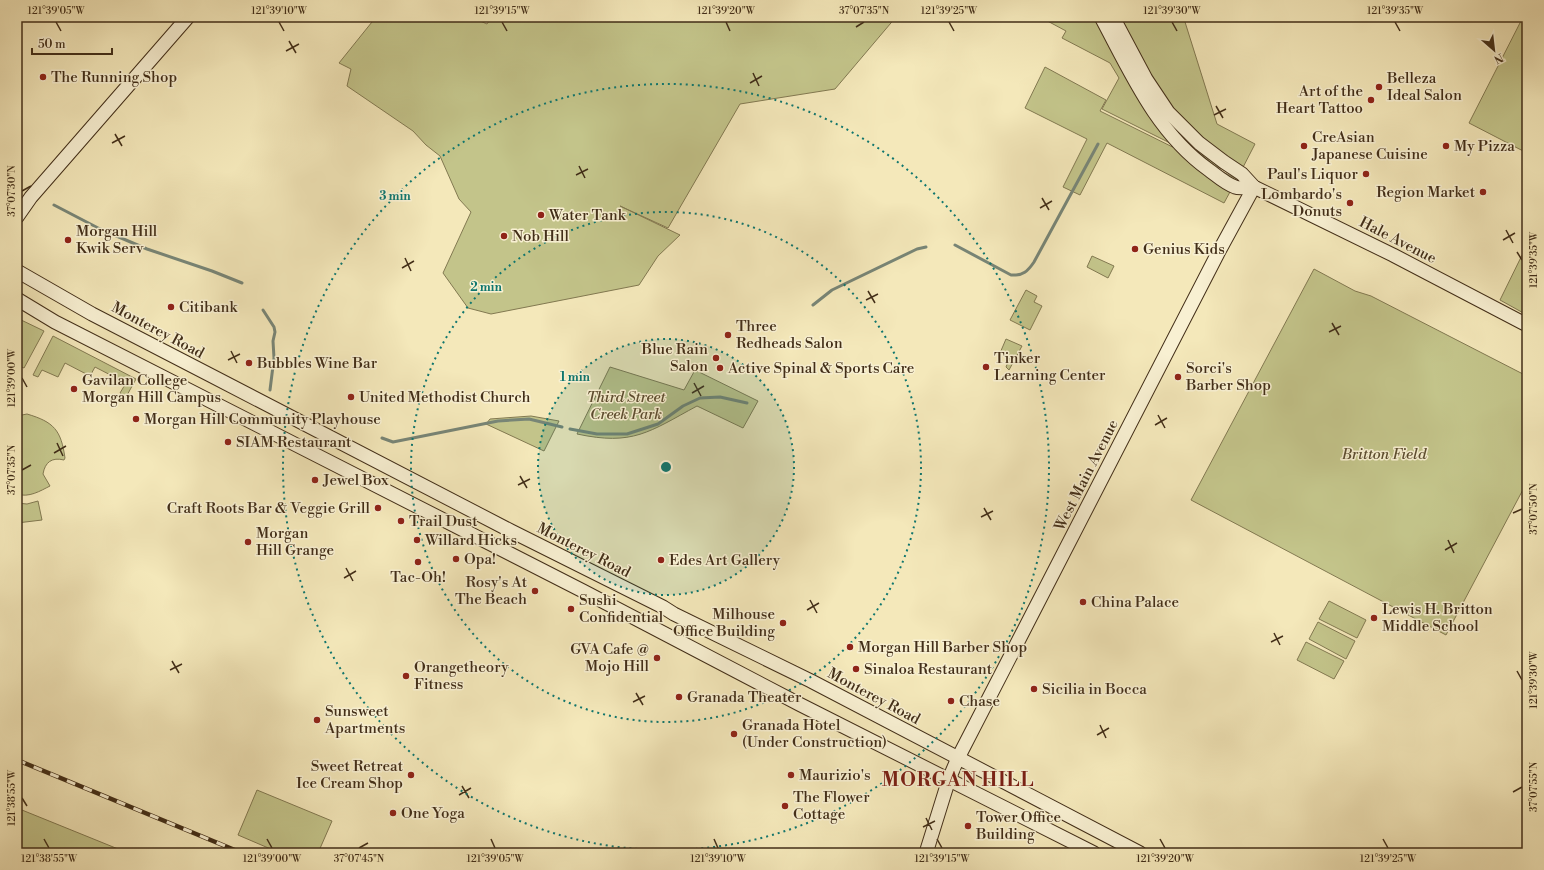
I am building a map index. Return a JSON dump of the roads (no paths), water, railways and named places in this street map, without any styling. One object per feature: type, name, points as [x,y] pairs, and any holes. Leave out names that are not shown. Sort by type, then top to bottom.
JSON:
[{"type":"main road","points":[[17,217],[31,197],[188,17]]},
{"type":"main road","name":"Hale Avenue","points":[[1101,17],[1140,92],[1158,119],[1194,160],[1234,186],[1254,187]]},
{"type":"main road","name":"Hale Avenue","points":[[1113,17],[1146,79],[1168,112],[1199,143],[1242,174],[1254,187],[1393,255],[1527,324]]},
{"type":"main road","name":"West Main Avenue","points":[[926,853],[949,779],[958,758],[1218,253],[1254,187]]},
{"type":"main road","name":"Monterey Road","points":[[17,271],[92,314],[674,614],[811,681],[1140,853]]},
{"type":"main road","points":[[17,299],[55,322],[609,604],[799,704],[1094,853]]},
{"type":"waterway","points":[[955,245],[1011,275],[1019,275],[1025,272],[1034,262],[1098,144]]},
{"type":"waterway","points":[[54,205],[100,229],[147,249],[242,283]]},
{"type":"waterway","points":[[813,305],[832,290],[917,249],[926,247]]},
{"type":"waterway","points":[[263,310],[274,327],[275,332],[273,341],[274,358],[270,390]]},
{"type":"waterway","points":[[570,429],[597,434],[627,434],[658,424],[683,406],[700,398],[720,397],[747,403]]},
{"type":"waterway","points":[[382,438],[393,442],[498,421],[529,419],[562,427]]},
{"type":"railway","points":[[17,760],[242,853]]},
{"type":"place","name":"The Running Shop","points":[[43,77]]},
{"type":"place","name":"Belleza Ideal Salon","points":[[1379,87]]},
{"type":"place","name":"Art of the Heart Tattoo","points":[[1371,100]]},
{"type":"place","name":"CreAsian Japanese Cuisine","points":[[1304,146]]},
{"type":"place","name":"My Pizza","points":[[1446,146]]},
{"type":"place","name":"Paul's Liquor","points":[[1366,174]]},
{"type":"place","name":"Region Market","points":[[1483,192]]},
{"type":"place","name":"Lombardo's Donuts","points":[[1350,203]]},
{"type":"place","name":"Water Tank","points":[[541,215]]},
{"type":"place","name":"Nob Hill","points":[[504,236]]},
{"type":"place","name":"Morgan Hill Kwik Serv","points":[[68,240]]},
{"type":"place","name":"Genius Kids","points":[[1135,249]]},
{"type":"place","name":"Citibank","points":[[171,307]]},
{"type":"place","name":"Three Redheads Salon","points":[[728,335]]},
{"type":"place","name":"Blue Rain Salon","points":[[716,358]]},
{"type":"place","name":"Bubbles Wine Bar","points":[[249,363]]},
{"type":"place","name":"Tinker Learning Center","points":[[986,367]]},
{"type":"place","name":"Active Spinal & Sports Care","points":[[720,368]]},
{"type":"place","name":"Sorci's Barber Shop","points":[[1178,377]]},
{"type":"place","name":"Gavilan College Morgan Hill Campus","points":[[74,389]]},
{"type":"place","name":"United Methodist Church","points":[[351,397]]},
{"type":"place","name":"Morgan Hill Community Playhouse","points":[[136,419]]},
{"type":"place","name":"SIAM Restaurant","points":[[228,442]]},
{"type":"place","name":"Jewel Box","points":[[315,480]]},
{"type":"place","name":"Craft Roots Bar & Veggie Grill","points":[[378,508]]},
{"type":"place","name":"Trail Dust","points":[[401,521]]},
{"type":"place","name":"Willard Hicks","points":[[417,540]]},
{"type":"place","name":"Morgan Hill Grange","points":[[248,542]]},
{"type":"place","name":"Opa!","points":[[456,559]]},
{"type":"place","name":"Edes Art Gallery","points":[[661,560]]},
{"type":"place","name":"Tac-Oh!","points":[[418,562]]},
{"type":"place","name":"Rosy's At The Beach","points":[[535,591]]},
{"type":"place","name":"China Palace","points":[[1083,602]]},
{"type":"place","name":"Sushi Confidential","points":[[571,609]]},
{"type":"place","name":"Lewis H. Britton Middle School","points":[[1374,618]]},
{"type":"place","name":"Milhouse Office Building","points":[[783,623]]},
{"type":"place","name":"Morgan Hill Barber Shop","points":[[850,647]]},
{"type":"place","name":"GVA Cafe @ Mojo Hill","points":[[657,658]]},
{"type":"place","name":"Sinaloa Restaurant","points":[[856,669]]},
{"type":"place","name":"Orangetheory Fitness","points":[[406,676]]},
{"type":"place","name":"Sicilia in Bocca","points":[[1034,689]]},
{"type":"place","name":"Granada Theater","points":[[679,697]]},
{"type":"place","name":"Chase","points":[[951,701]]},
{"type":"place","name":"Sunsweet Apartments","points":[[317,720]]},
{"type":"place","name":"Granada Hotel (Under Construction)","points":[[734,734]]},
{"type":"place","name":"Sweet Retreat Ice Cream Shop","points":[[411,775]]},
{"type":"place","name":"Maurizio's","points":[[791,775]]},
{"type":"place","name":"The Flower Cottage","points":[[785,806]]},
{"type":"place","name":"One Yoga","points":[[393,813]]},
{"type":"place","name":"Tower Office Building","points":[[968,826]]},
{"type":"district","name":"MORGAN HILL","points":[[958,779]]},
{"type":"park label","name":"Third Street Creek Park","points":[[626,406]]},
{"type":"park label","name":"Britton Field","points":[[1384,454]]}]
